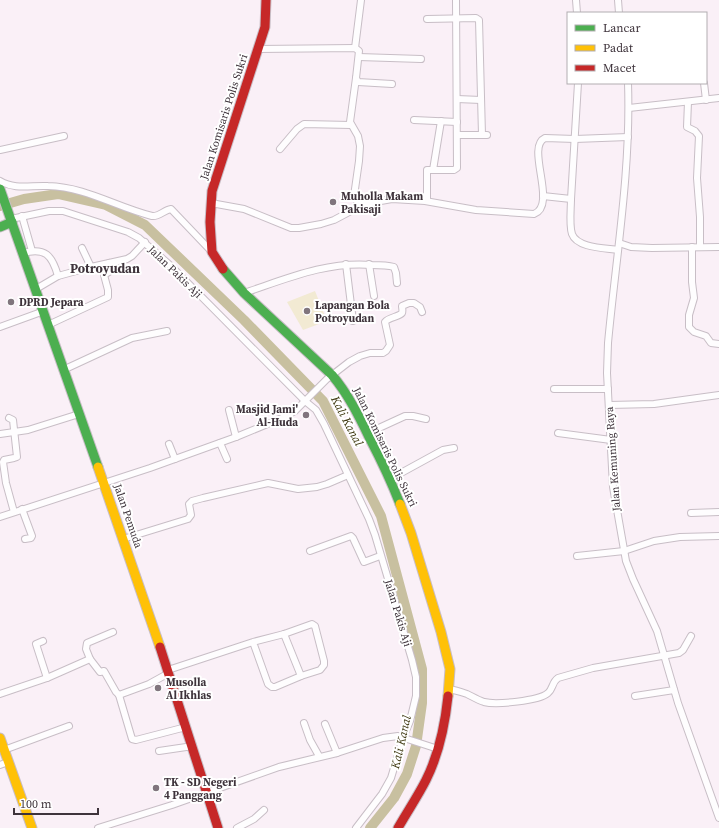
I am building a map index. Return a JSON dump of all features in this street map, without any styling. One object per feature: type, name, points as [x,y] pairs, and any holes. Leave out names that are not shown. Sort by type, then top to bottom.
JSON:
[{"type":"main road","name":"Jalan Komisaris Polis Sukri","points":[[266,0],[265,28],[220,163],[210,203],[212,252],[244,293],[343,388],[368,433],[390,479],[411,533],[441,632],[449,665],[449,689],[446,718],[426,780],[398,828]]},
{"type":"main road","name":"Jalan Pemuda","points":[[0,189],[11,218],[28,252],[36,289],[169,671],[218,828]]},
{"type":"main road","points":[[0,227],[11,218]]},
{"type":"main road","points":[[0,738],[4,750],[4,764],[32,828]]},
{"type":"street","points":[[361,0],[356,48],[359,50],[359,57],[352,102],[351,125],[358,136],[360,146],[354,196],[357,201],[371,202],[392,199],[427,201],[476,210],[534,214],[541,209],[543,196],[539,144],[542,139],[574,140],[628,137]]},
{"type":"street","points":[[427,201],[426,173],[428,170],[453,170],[457,168],[456,0]]},
{"type":"street","points":[[576,0],[577,12]]},
{"type":"street","points":[[618,0],[619,12]]},
{"type":"street","points":[[427,20],[476,18],[479,20],[481,100],[484,135],[457,135]]},
{"type":"street","points":[[258,49],[356,48]]},
{"type":"street","points":[[359,57],[421,58]]},
{"type":"street","points":[[356,78],[360,83],[392,84]]},
{"type":"street","points":[[578,84],[571,199],[571,230],[576,240],[585,245],[652,248],[719,247]]},
{"type":"street","name":"Jalan Kemuning Raya","points":[[628,84],[629,108],[626,175],[608,343],[608,389],[614,494],[626,561],[632,579],[657,631],[691,742],[719,818]]},
{"type":"street","points":[[704,84],[706,100]]},
{"type":"street","points":[[629,108],[719,98]]},
{"type":"street","points":[[457,99],[481,100]]},
{"type":"street","points":[[688,102],[687,127],[695,131],[699,136],[697,174],[700,217],[700,247]]},
{"type":"street","points":[[414,120],[457,122]]},
{"type":"street","points":[[433,170],[441,121]]},
{"type":"street","points":[[280,148],[297,129],[304,124],[351,125]]},
{"type":"street","points":[[0,150],[64,136]]},
{"type":"street","points":[[0,181],[14,187],[48,186],[89,193],[152,216],[157,216],[168,209],[174,210],[212,252]]},
{"type":"street","points":[[543,196],[571,199]]},
{"type":"street","points":[[210,203],[244,208],[291,228],[296,228],[321,224],[334,220],[371,202]]},
{"type":"street","name":"Jalan Pakis Aji","points":[[11,218],[49,211],[63,211],[128,232],[139,238],[171,266],[316,410],[320,416],[369,519],[375,535],[380,556],[398,610],[416,677],[416,696],[414,708],[406,739],[391,778],[382,794],[356,828]]},
{"type":"street","points":[[22,216],[28,252],[40,251],[48,255],[55,265],[58,276]]},
{"type":"street","points":[[36,289],[58,276],[126,259],[132,256],[145,242]]},
{"type":"street","points":[[692,247],[692,282],[694,298],[689,327],[694,332],[706,336],[711,343],[719,344]]},
{"type":"street","points":[[82,248],[91,267]]},
{"type":"street","points":[[48,325],[108,297],[108,290],[104,275],[112,270],[110,263]]},
{"type":"street","points":[[244,293],[301,273],[358,263],[394,267],[397,283]]},
{"type":"street","points":[[346,264],[353,321]]},
{"type":"street","points":[[369,264],[374,296]]},
{"type":"street","points":[[0,517],[175,459],[236,437],[282,418],[295,411],[330,377],[360,356],[370,353],[383,353],[386,351],[390,345],[385,322],[388,319],[400,314],[404,304],[414,303],[420,307],[422,312]]},
{"type":"street","points":[[0,327],[44,311]]},
{"type":"street","points":[[63,370],[132,338],[166,331]]},
{"type":"street","points":[[554,389],[608,389]]},
{"type":"street","points":[[609,405],[654,404],[719,395]]},
{"type":"street","points":[[229,410],[236,437]]},
{"type":"street","points":[[0,434],[28,430],[79,414]]},
{"type":"street","points":[[368,433],[405,416],[426,419]]},
{"type":"street","points":[[9,418],[12,420],[17,457],[4,460],[3,462],[6,483],[14,512]]},
{"type":"street","points":[[558,433],[611,440]]},
{"type":"street","points":[[220,442],[227,459]]},
{"type":"street","points":[[169,444],[175,459]]},
{"type":"street","points":[[390,479],[443,450],[454,448]]},
{"type":"street","points":[[123,539],[188,518],[191,515],[189,504],[198,500],[268,483],[298,489],[317,487],[348,475]]},
{"type":"street","points":[[22,509],[32,536],[29,540]]},
{"type":"street","points":[[691,513],[719,512]]},
{"type":"street","points":[[310,551],[351,536],[364,562],[380,556]]},
{"type":"street","points":[[577,556],[624,551],[654,541],[680,537],[719,536]]},
{"type":"street","points":[[119,695],[149,684],[169,671],[252,642],[284,634],[312,624],[315,626],[324,665],[320,670],[272,687],[268,684],[252,642]]},
{"type":"street","points":[[112,632],[87,643],[86,649],[90,659],[100,672],[104,671],[119,695],[132,739],[134,740],[186,727]]},
{"type":"street","points":[[284,634],[301,676]]},
{"type":"street","points":[[449,689],[460,691],[481,701],[490,703],[498,704],[527,700],[550,692],[553,682],[558,678],[593,668],[681,652],[691,636]]},
{"type":"street","points":[[44,641],[36,644],[46,678]]},
{"type":"street","points":[[0,694],[46,678],[90,659]]},
{"type":"street","points":[[635,696],[674,690]]},
{"type":"street","points":[[304,722],[310,740],[319,756]]},
{"type":"street","points":[[325,724],[337,753]]},
{"type":"street","points":[[4,750],[68,726]]},
{"type":"street","points":[[98,828],[172,805],[279,767],[319,756],[337,753],[383,738],[398,736],[436,749]]},
{"type":"street","points":[[160,751],[193,746]]},
{"type":"street","points":[[237,828],[254,819],[264,810]]},
{"type":"shaded area","name":"Lapangan Bola Potroyudan","points":[[315,291],[327,321],[303,330],[287,302]]},
{"type":"waterway","name":"Kali Kanal","points":[[0,206],[24,199],[58,194],[106,205],[145,225],[244,320],[323,401],[381,516],[422,669],[422,703],[416,746],[407,774],[394,798],[370,828]]},
{"type":"traffic: fast","points":[[0,189],[98,467]]},
{"type":"traffic: fast","points":[[0,227],[12,222]]},
{"type":"traffic: fast","points":[[223,269],[244,293],[338,382],[362,422],[400,504]]},
{"type":"traffic: slow","points":[[98,467],[160,647]]},
{"type":"traffic: slow","points":[[400,504],[411,533],[441,632],[450,669],[448,696]]},
{"type":"traffic: slow","points":[[0,738],[32,828]]},
{"type":"traffic: jam","points":[[223,269],[212,252],[210,222],[212,191],[265,27],[266,0]]},
{"type":"traffic: jam","points":[[160,647],[218,828]]},
{"type":"traffic: jam","points":[[398,828],[431,770],[438,750],[448,696]]},
{"type":"place","name":"Muholla Makam Pakisaji","points":[[333,202]]},
{"type":"place","name":"DPRD Jepara","points":[[11,302]]},
{"type":"place","name":"Lapangan Bola Potroyudan","points":[[307,311]]},
{"type":"place","name":"Masjid Jami' Al-Huda","points":[[306,415]]},
{"type":"place","name":"Musolla Al Ikhlas","points":[[158,688]]},
{"type":"place","name":"TK - SD Negeri 4 Panggang","points":[[156,788]]},
{"type":"district","name":"Potroyudan","points":[[105,268]]}]
